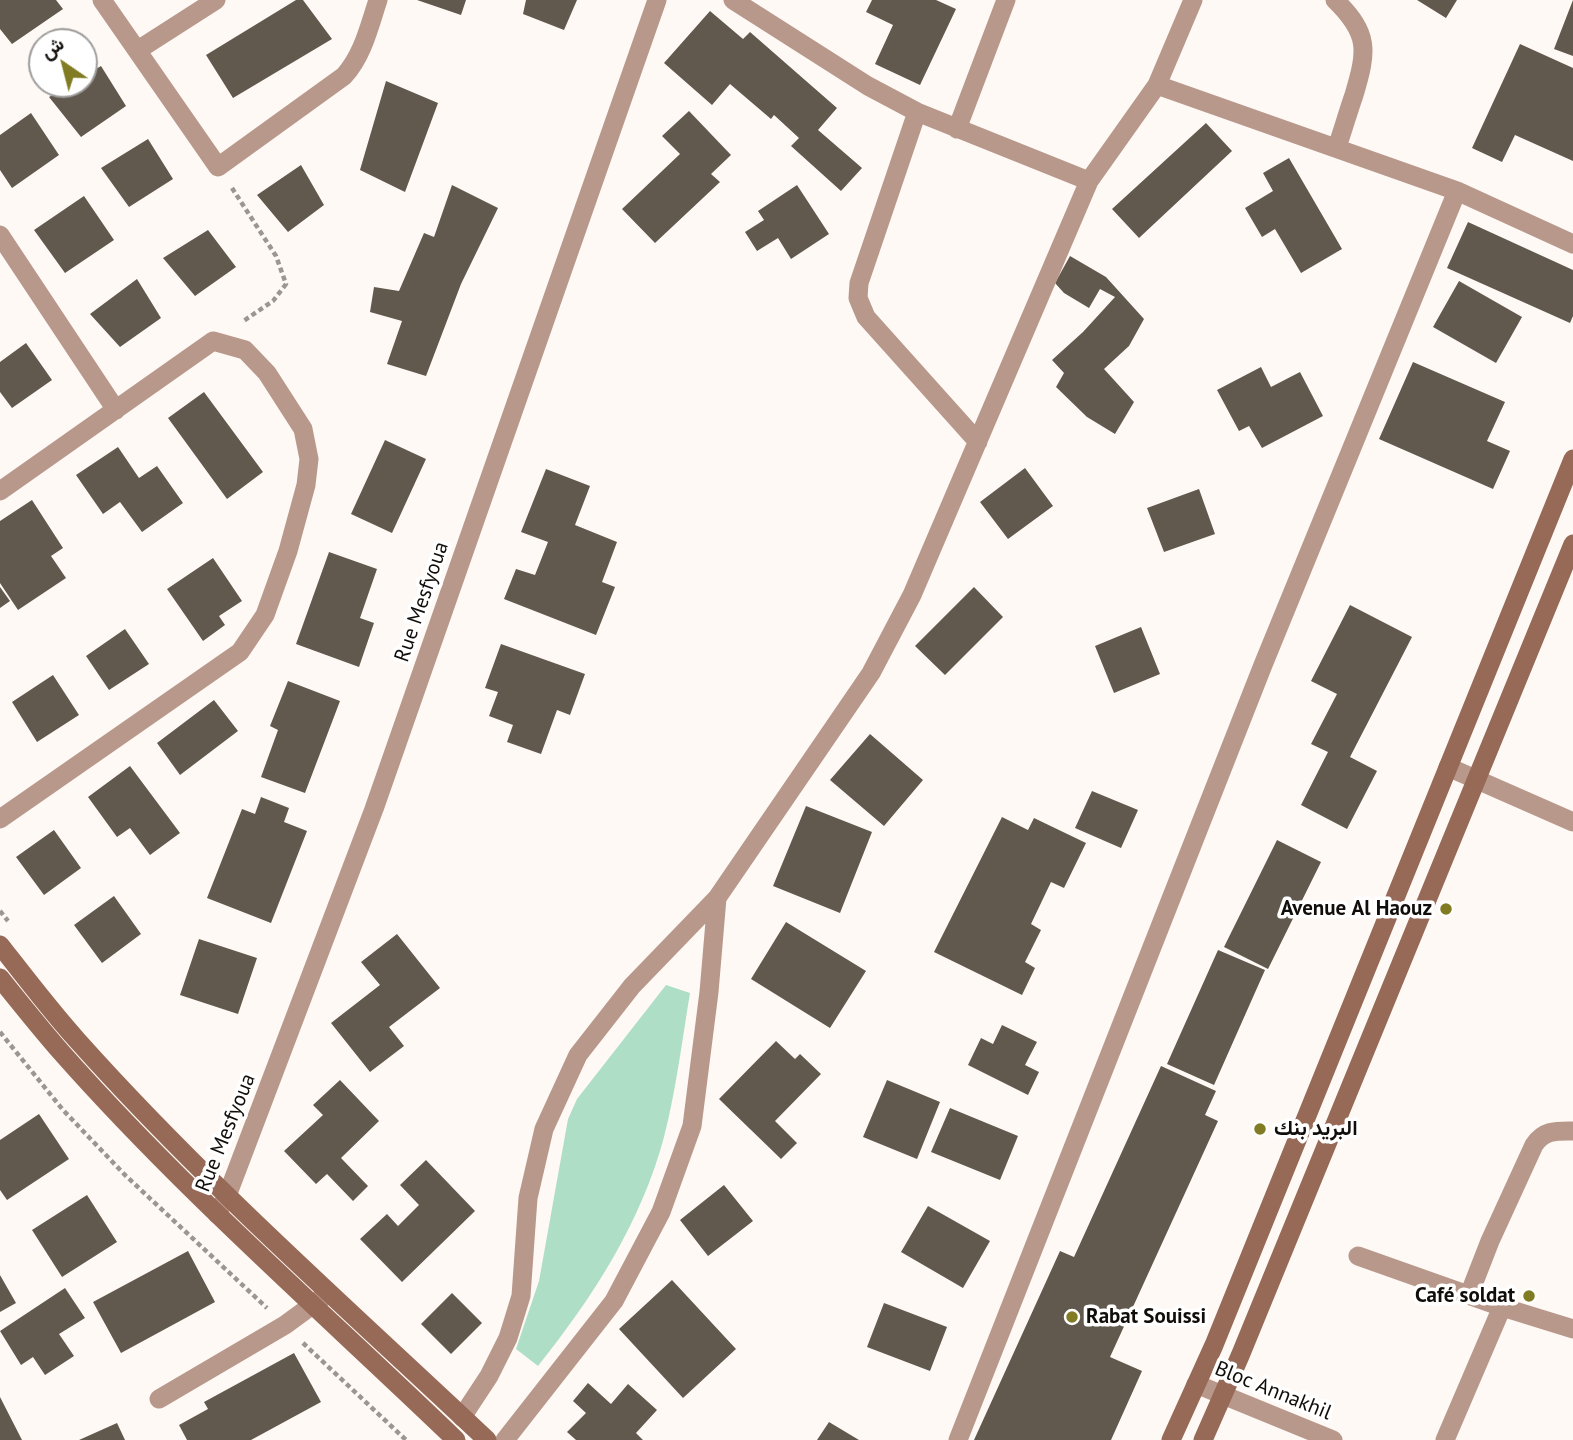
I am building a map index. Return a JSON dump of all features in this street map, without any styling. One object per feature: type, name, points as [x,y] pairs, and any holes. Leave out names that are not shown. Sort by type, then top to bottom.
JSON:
[{"type":"main road","points":[[1171,1440],[1220,1332],[1573,459]]},
{"type":"main road","points":[[1203,1440],[1573,544]]},
{"type":"main road","points":[[0,945],[76,1039],[157,1126],[487,1440]]},
{"type":"main road","points":[[0,978],[91,1085],[217,1214],[456,1440]]},
{"type":"street","points":[[103,0],[218,167],[344,76],[361,51],[378,0]]},
{"type":"street","points":[[138,50],[216,0]]},
{"type":"street","name":"Rue Mesfyoua","points":[[217,1214],[228,1196],[374,809],[657,0]]},
{"type":"street","points":[[733,0],[868,86],[917,112],[1089,181]]},
{"type":"street","points":[[957,129],[1006,0]]},
{"type":"street","points":[[462,1416],[489,1376],[508,1338],[521,1296],[528,1198],[544,1129],[578,1055],[632,986],[717,898],[871,673],[912,595],[1089,181],[1157,85],[1193,0]]},
{"type":"street","points":[[1335,0],[1356,26],[1363,42],[1364,62],[1337,147]]},
{"type":"street","points":[[1157,85],[1457,191],[1573,244]]},
{"type":"street","points":[[917,112],[859,283],[858,298],[866,317],[978,442]]},
{"type":"street","points":[[958,1440],[1263,665],[1457,191]]},
{"type":"street","points":[[0,235],[116,410]]},
{"type":"street","points":[[0,491],[213,341],[245,350],[267,373],[303,429],[309,459],[306,485],[288,551],[265,615],[240,652],[0,819]]},
{"type":"street","points":[[1448,767],[1573,822]]},
{"type":"street","points":[[505,1440],[614,1301],[661,1212],[692,1126],[709,992],[717,898]]},
{"type":"street","points":[[1469,1295],[1490,1241],[1539,1137],[1548,1133],[1573,1131]]},
{"type":"street","points":[[1358,1256],[1573,1329]]},
{"type":"street","points":[[159,1399],[285,1325],[329,1292]]},
{"type":"street","points":[[1445,1440],[1502,1307]]},
{"type":"street","name":"Bloc Annakhil","points":[[1196,1384],[1334,1440]]},
{"type":"path","points":[[213,341],[273,301],[286,284],[276,256],[218,167]]},
{"type":"path","points":[[0,1032],[63,1110],[125,1175],[406,1440]]},
{"type":"green space","points":[[666,985],[690,993],[672,1101],[654,1169],[629,1229],[613,1258],[578,1313],[538,1366],[516,1349],[539,1281],[568,1119],[577,1099]]},
{"type":"building","points":[[0,0],[56,0],[63,9],[35,28],[28,28],[28,33],[12,44],[0,29]]},
{"type":"building","points":[[296,0],[303,0],[332,39],[233,98],[206,55]]},
{"type":"building","points":[[417,0],[466,0],[461,15]]},
{"type":"building","points":[[526,0],[577,0],[564,30],[523,14]]},
{"type":"building","points":[[872,0],[936,0],[956,9],[920,85],[875,64],[893,25],[866,12]]},
{"type":"building","points":[[1417,0],[1457,0],[1446,18]]},
{"type":"building","points":[[1573,0],[1573,56],[1554,49]]},
{"type":"building","points":[[710,11],[743,39],[750,32],[837,108],[818,130],[862,168],[841,191],[791,146],[799,138],[774,115],[771,119],[730,84],[712,105],[664,63]]},
{"type":"building","points":[[1520,44],[1573,68],[1573,161],[1515,135],[1502,162],[1472,148]]},
{"type":"building","points":[[101,66],[126,106],[81,137],[50,98],[98,98],[98,68]]},
{"type":"building","points":[[386,81],[438,103],[405,192],[360,170]]},
{"type":"building","points":[[689,111],[731,155],[711,174],[720,182],[655,243],[622,209],[680,154],[662,136]]},
{"type":"building","points":[[31,113],[59,155],[12,188],[0,170],[0,135]]},
{"type":"building","points":[[1206,123],[1232,151],[1139,238],[1112,209]]},
{"type":"building","points":[[148,139],[173,179],[129,207],[101,168]]},
{"type":"building","points":[[1289,158],[1342,249],[1301,273],[1275,229],[1262,237],[1245,208],[1273,191],[1263,173]]},
{"type":"building","points":[[301,165],[324,205],[288,232],[257,195]]},
{"type":"building","points":[[452,185],[498,208],[461,284],[426,376],[387,364],[402,321],[370,312],[374,287],[399,291],[424,233],[434,237]]},
{"type":"building","points":[[797,185],[829,234],[791,259],[778,238],[757,251],[745,232],[764,220],[758,211]]},
{"type":"building","points":[[84,196],[114,240],[65,273],[34,230]]},
{"type":"building","points":[[1468,222],[1573,270],[1573,316],[1570,323],[1447,268]]},
{"type":"building","points":[[208,230],[236,267],[195,296],[163,258]]},
{"type":"building","points":[[1070,256],[1106,277],[1144,319],[1129,346],[1104,369],[1134,402],[1115,434],[1087,417],[1056,387],[1064,373],[1052,360],[1083,332],[1115,297],[1100,289],[1089,308],[1064,293],[1055,283]]},
{"type":"building","points":[[137,279],[161,318],[120,347],[90,314]]},
{"type":"building","points":[[1459,281],[1522,317],[1496,363],[1433,327]]},
{"type":"building","points":[[26,343],[52,380],[12,408],[0,392],[0,362]]},
{"type":"building","points":[[1413,362],[1505,402],[1487,441],[1510,451],[1493,489],[1379,439]]},
{"type":"building","points":[[1261,367],[1271,387],[1300,372],[1323,416],[1262,448],[1249,426],[1239,431],[1217,390]]},
{"type":"building","points":[[204,392],[263,472],[227,499],[168,418]]},
{"type":"building","points":[[385,440],[426,459],[392,533],[351,514]]},
{"type":"building","points":[[118,447],[139,478],[157,466],[183,503],[142,532],[120,502],[103,514],[76,475]]},
{"type":"building","points":[[1025,468],[1053,506],[1008,539],[980,502]]},
{"type":"building","points":[[546,469],[590,486],[575,525],[617,542],[602,582],[615,587],[596,635],[504,599],[516,569],[535,575],[548,542],[521,532]]},
{"type":"building","points":[[1199,489],[1215,534],[1164,552],[1147,508]]},
{"type":"building","points":[[32,500],[63,548],[51,556],[66,578],[18,610],[0,583],[0,521]]},
{"type":"building","points":[[329,552],[377,569],[360,618],[374,623],[359,667],[296,644]]},
{"type":"building","points":[[213,558],[242,601],[219,616],[225,625],[203,641],[167,589]]},
{"type":"building","points":[[0,587],[10,601],[0,608]]},
{"type":"building","points":[[974,587],[1003,617],[945,675],[915,646]]},
{"type":"building","points":[[1350,605],[1412,637],[1350,757],[1377,771],[1347,829],[1301,805],[1328,752],[1311,744],[1337,694],[1311,681]]},
{"type":"building","points":[[1141,627],[1160,674],[1114,693],[1095,646]]},
{"type":"building","points":[[125,629],[149,664],[109,690],[86,656]]},
{"type":"building","points":[[501,644],[585,674],[570,715],[557,710],[541,754],[507,742],[513,725],[489,716],[498,692],[485,688]]},
{"type":"building","points":[[53,675],[79,715],[37,742],[12,702]]},
{"type":"building","points":[[288,681],[340,701],[305,793],[261,777],[278,730],[270,726]]},
{"type":"building","points":[[214,700],[238,731],[180,775],[157,743]]},
{"type":"building","points":[[870,734],[923,780],[884,826],[830,780]]},
{"type":"building","points":[[130,766],[180,833],[150,855],[130,828],[117,837],[88,797]]},
{"type":"building","points":[[1092,791],[1138,810],[1121,848],[1075,828]]},
{"type":"building","points":[[261,797],[289,808],[284,822],[307,831],[271,923],[207,898],[242,809],[255,814]]},
{"type":"building","points":[[806,806],[872,832],[840,913],[773,886]]},
{"type":"building","points":[[1002,817],[1028,830],[1034,818],[1086,843],[1064,888],[1051,882],[1031,924],[1041,930],[1025,962],[1035,968],[1022,995],[934,952]]},
{"type":"building","points":[[54,830],[81,868],[44,895],[16,857]]},
{"type":"building","points":[[1277,840],[1321,862],[1268,969],[1224,947]]},
{"type":"building","points":[[114,896],[141,934],[102,963],[74,925]]},
{"type":"building","points":[[786,922],[866,971],[830,1028],[751,979]]},
{"type":"building","points":[[397,934],[440,988],[389,1027],[404,1046],[370,1072],[331,1023],[380,985],[361,962]]},
{"type":"building","points":[[199,939],[257,958],[238,1014],[180,995]]},
{"type":"building","points":[[1218,950],[1265,970],[1214,1085],[1167,1064]]},
{"type":"building","points":[[1002,1025],[1037,1042],[1025,1065],[1039,1072],[1028,1095],[968,1065],[981,1038],[993,1044]]},
{"type":"building","points":[[776,1041],[795,1059],[800,1054],[821,1074],[775,1121],[797,1143],[781,1159],[719,1099]]},
{"type":"building","points":[[1161,1066],[1216,1091],[1205,1115],[1218,1121],[1110,1357],[1142,1371],[1111,1440],[974,1440],[1060,1251],[1074,1257]]},
{"type":"building","points":[[340,1080],[379,1121],[341,1158],[368,1186],[353,1201],[327,1174],[316,1184],[284,1151],[323,1115],[313,1105]]},
{"type":"building","points":[[887,1080],[940,1102],[917,1159],[863,1137]]},
{"type":"building","points":[[950,1108],[1018,1136],[1000,1180],[931,1152]]},
{"type":"building","points":[[39,1114],[69,1159],[7,1200],[0,1190],[0,1140]]},
{"type":"building","points":[[426,1160],[475,1211],[402,1282],[360,1239],[387,1214],[398,1226],[419,1205],[400,1185]]},
{"type":"building","points":[[724,1185],[753,1221],[708,1256],[680,1220]]},
{"type":"building","points":[[87,1195],[117,1242],[62,1277],[32,1230]]},
{"type":"building","points":[[928,1206],[990,1241],[963,1288],[901,1252]]},
{"type":"building","points":[[188,1251],[215,1302],[121,1353],[93,1302]]},
{"type":"building","points":[[0,1275],[16,1303],[0,1312]]},
{"type":"building","points":[[672,1280],[736,1349],[683,1398],[619,1329]]},
{"type":"building","points":[[65,1288],[85,1318],[59,1334],[74,1356],[45,1375],[33,1357],[21,1365],[0,1331]]},
{"type":"building","points":[[452,1293],[482,1323],[451,1354],[421,1324]]},
{"type":"building","points":[[884,1303],[947,1327],[930,1371],[867,1347]]},
{"type":"building","points":[[294,1353],[321,1402],[251,1440],[187,1440],[179,1425],[208,1409],[204,1402]]},
{"type":"building","points":[[588,1383],[611,1404],[628,1384],[657,1410],[636,1433],[643,1440],[576,1440],[567,1432],[586,1413],[573,1401]]},
{"type":"building","points":[[0,1397],[22,1440],[0,1440]]},
{"type":"building","points":[[829,1422],[859,1440],[817,1440]]},
{"type":"building","points":[[117,1423],[125,1440],[79,1440]]},
{"type":"place","name":"Avenue Al Haouz","points":[[1446,909]]},
{"type":"place","name":"البريد بنك","points":[[1260,1129]]},
{"type":"place","name":"Café soldat","points":[[1529,1296]]},
{"type":"place","name":"Rabat Souissi","points":[[1072,1317]]}]
